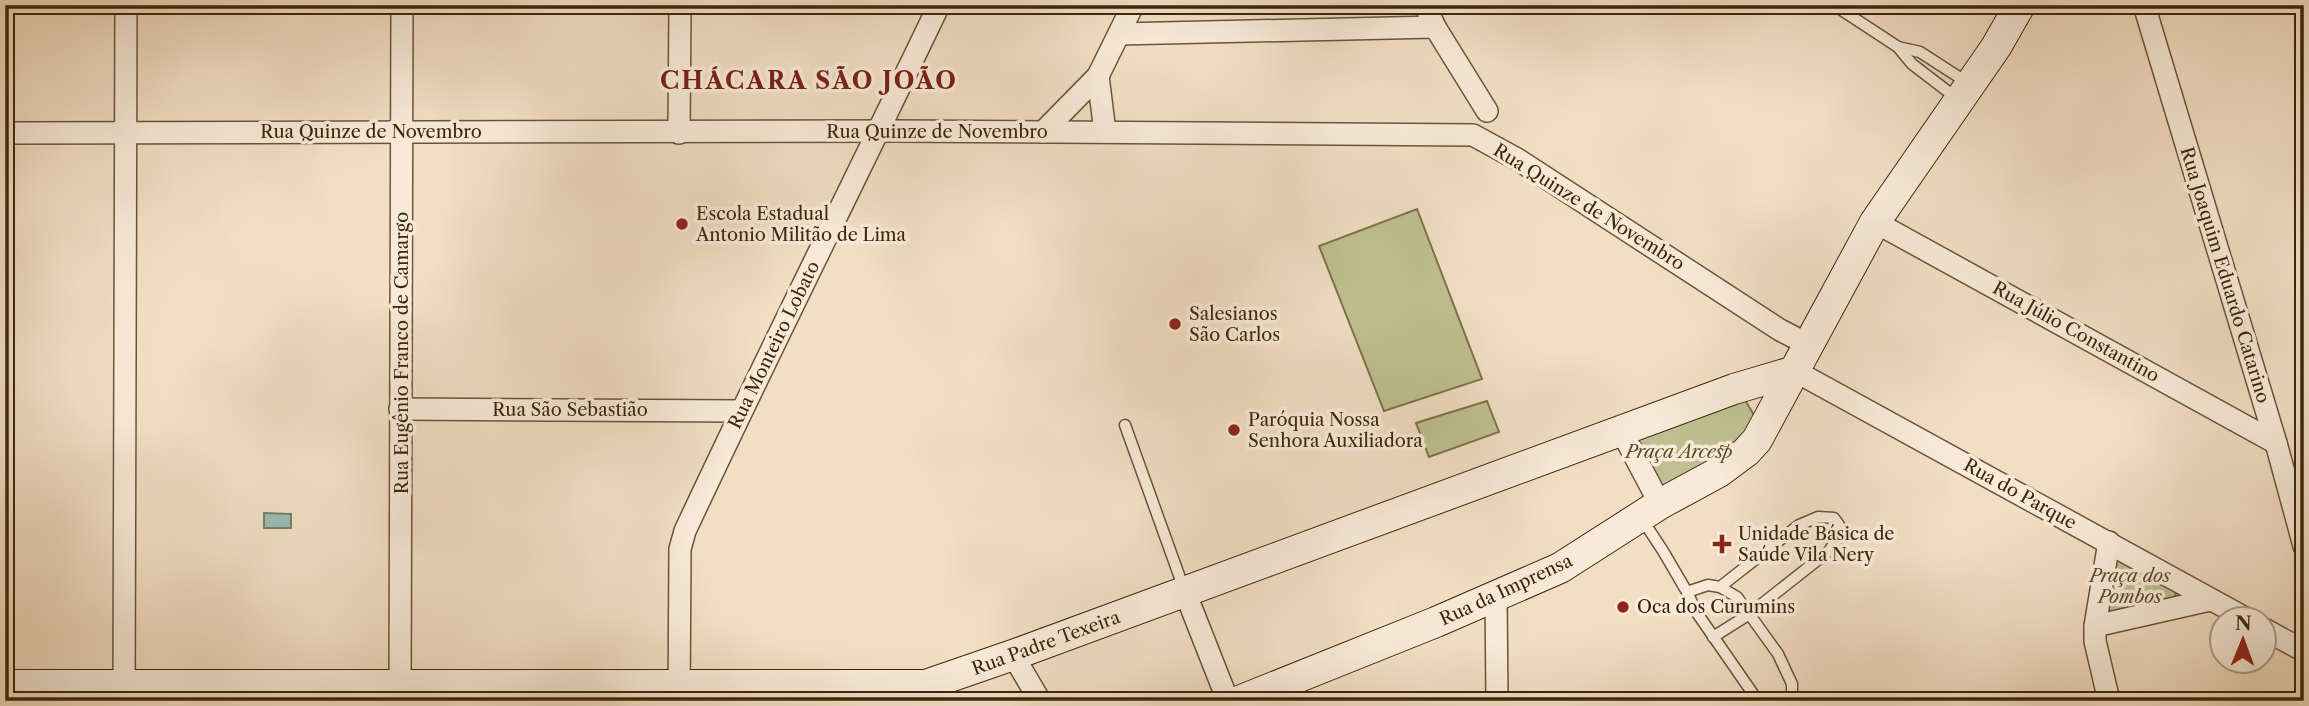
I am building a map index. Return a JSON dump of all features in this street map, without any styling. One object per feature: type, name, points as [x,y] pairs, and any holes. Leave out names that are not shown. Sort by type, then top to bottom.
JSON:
[{"type":"main road","name":"Rua da Imprensa","points":[[1239,701],[1436,622],[1559,568],[1650,510],[1719,472],[1746,452],[1757,440],[1875,222],[1996,47],[2012,10]]},
{"type":"main road","name":"Rua Padre Texeira","points":[[5,685],[124,693],[679,693],[926,685],[1734,389],[1795,372]]},
{"type":"main road","points":[[1734,389],[1745,394],[1752,403],[1759,414],[1761,431]]},
{"type":"street","points":[[124,693],[126,5]]},
{"type":"street","name":"Rua Eugênio Franco de Camargo","points":[[400,692],[402,5]]},
{"type":"street","points":[[679,133],[680,5]]},
{"type":"street","name":"Rua Monteiro Lobato","points":[[679,693],[680,549],[685,531],[939,5]]},
{"type":"street","points":[[1044,132],[1098,76],[1133,5]]},
{"type":"street","points":[[1425,5],[1435,27],[1487,111]]},
{"type":"street","name":"Rua Joaquim Eduardo Catarino","points":[[2144,5],[2276,443],[2304,546]]},
{"type":"street","points":[[1119,34],[1435,27]]},
{"type":"street","points":[[1098,76],[1105,132]]},
{"type":"street","name":"Rua Quinze de Novembro","points":[[5,133],[880,131],[1473,135],[1517,159],[1780,330],[1809,345]]},
{"type":"street","name":"Rua Júlio Constantino","points":[[1875,222],[2276,443]]},
{"type":"street","name":"Rua do Parque","points":[[1795,372],[2218,604]]},
{"type":"street","name":"Rua São Sebastião","points":[[400,409],[741,411]]},
{"type":"street","points":[[1622,432],[1650,510]]},
{"type":"street","points":[[2109,542],[2095,626],[2095,641],[2109,701]]},
{"type":"street","points":[[1185,592],[1228,701]]},
{"type":"street","points":[[1496,595],[1497,701]]},
{"type":"street","points":[[2095,626],[2210,600]]},
{"type":"street","points":[[2278,637],[2304,651]]},
{"type":"street","points":[[1013,655],[1041,701]]},
{"type":"lane","points":[[1833,5],[1898,47],[1912,64],[1965,92]]},
{"type":"lane","points":[[1898,47],[1920,52],[1965,92]]},
{"type":"lane","points":[[1125,425],[1185,592]]},
{"type":"lane","points":[[1650,510],[1663,551],[1697,613],[1758,701]]},
{"type":"lane","points":[[1713,636],[1748,615],[1829,551],[1839,537],[1839,525],[1834,518],[1818,517],[1799,526],[1720,587]]},
{"type":"lane","points":[[1686,592],[1707,585],[1720,587],[1737,597],[1778,654],[1793,684],[1793,698],[1789,701]]},
{"type":"green space","points":[[1417,209],[1482,379],[1384,411],[1319,246]]},
{"type":"green space","name":"Praça Arcesp","points":[[1745,400],[1754,415],[1755,435],[1662,497],[1637,441],[1641,432]]},
{"type":"green space","points":[[1487,401],[1499,432],[1429,457],[1416,423]]},
{"type":"green space","name":"Praça dos Pombos","points":[[2112,556],[2173,589],[2176,594],[2174,598],[2107,618]]},
{"type":"water","points":[[264,513],[291,514],[291,528],[264,528]]},
{"type":"place","name":"Escola Estadual Antonio Militão de Lima","points":[[682,224]]},
{"type":"place","name":"Salesianos São Carlos","points":[[1175,324]]},
{"type":"place","name":"Paróquia Nossa Senhora Auxiliadora","points":[[1234,430]]},
{"type":"place","name":"Unidade Básica de Saúde Vila Nery","points":[[1722,544]]},
{"type":"place","name":"Oca dos Curumins","points":[[1623,607]]},
{"type":"district","name":"CHÁCARA SÃO JOÃO","points":[[809,80]]}]
